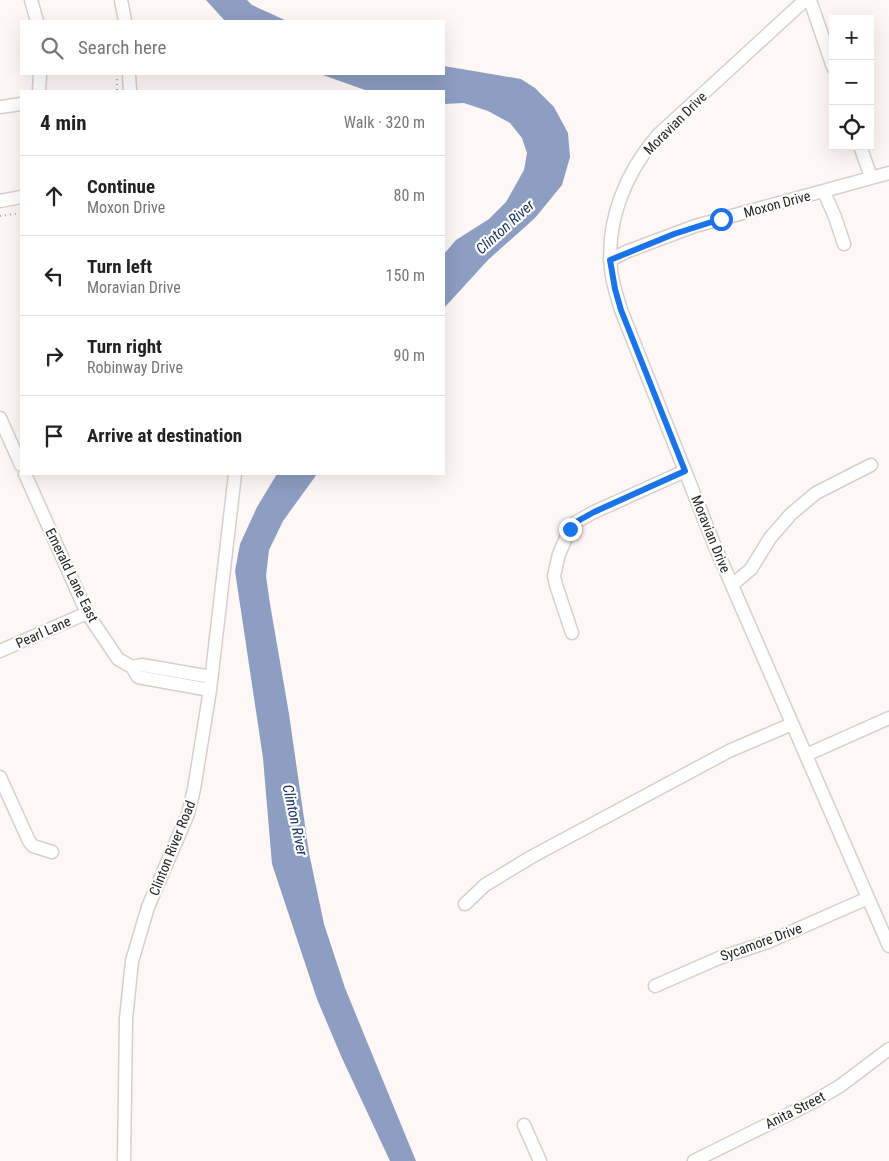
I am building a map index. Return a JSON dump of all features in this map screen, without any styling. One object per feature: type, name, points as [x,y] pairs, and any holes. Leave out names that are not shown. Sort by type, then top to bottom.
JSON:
[{"type":"street","points":[[31,0],[37,20]]},
{"type":"street","points":[[122,0],[124,20]]},
{"type":"street","name":"Moravian Drive","points":[[805,0],[658,136],[642,154],[632,171],[617,206],[610,260],[621,310],[685,471],[732,585],[889,946]]},
{"type":"street","points":[[810,0],[831,60]]},
{"type":"street","points":[[39,90],[40,75]]},
{"type":"street","points":[[129,75],[130,90]]},
{"type":"street","points":[[0,107],[20,104]]},
{"type":"street","points":[[861,150],[871,177]]},
{"type":"street","name":"Moxon Drive","points":[[610,260],[695,226],[889,173]]},
{"type":"street","points":[[824,192],[844,244]]},
{"type":"street","points":[[0,200],[20,197]]},
{"type":"street","points":[[0,418],[20,463]]},
{"type":"street","points":[[732,585],[751,569],[770,538],[791,514],[816,494],[871,465]]},
{"type":"street","points":[[572,633],[554,576],[559,554],[570,529],[576,522],[594,512],[685,471]]},
{"type":"street","name":"Emerald Lane East","points":[[25,475],[87,612],[118,659],[132,667],[138,677],[210,690]]},
{"type":"street","name":"Clinton River Road","points":[[124,1161],[126,1019],[132,961],[148,907],[188,814],[194,789],[210,690],[234,475]]},
{"type":"street","name":"Pearl Lane","points":[[0,652],[87,612]]},
{"type":"street","points":[[132,667],[142,665],[211,677]]},
{"type":"street","points":[[806,755],[889,718]]},
{"type":"street","points":[[465,904],[484,885],[533,856],[729,751],[792,724]]},
{"type":"street","points":[[0,777],[29,841],[33,846],[52,852]]},
{"type":"street","name":"Sycamore Drive","points":[[655,986],[719,958],[776,938],[868,898]]},
{"type":"street","name":"Anita Street","points":[[694,1161],[813,1102],[840,1086],[889,1049]]},
{"type":"street","points":[[524,1125],[540,1161]]},
{"type":"path","points":[[117,75],[118,90]]},
{"type":"path","points":[[0,216],[20,213]]},
{"type":"water","points":[[206,0],[247,0],[252,5],[285,20],[224,20]]},
{"type":"water","name":"Clinton River","points":[[445,66],[521,79],[535,88],[554,107],[568,133],[570,157],[562,185],[535,218],[488,260],[445,307],[445,253],[456,240],[489,219],[506,202],[524,170],[527,153],[522,138],[510,123],[488,111],[464,103],[445,104],[445,90],[365,90],[323,75],[445,75]]},
{"type":"water","name":"Clinton River","points":[[276,475],[316,475],[283,521],[269,550],[266,576],[270,604],[289,714],[309,853],[324,924],[345,988],[416,1161],[390,1161],[341,1056],[317,999],[272,864],[263,758],[235,571],[240,544],[257,507]]},
{"type":"route","points":[[570,529],[576,522],[594,512],[685,471],[621,310],[610,260],[695,226],[721,219]]}]
